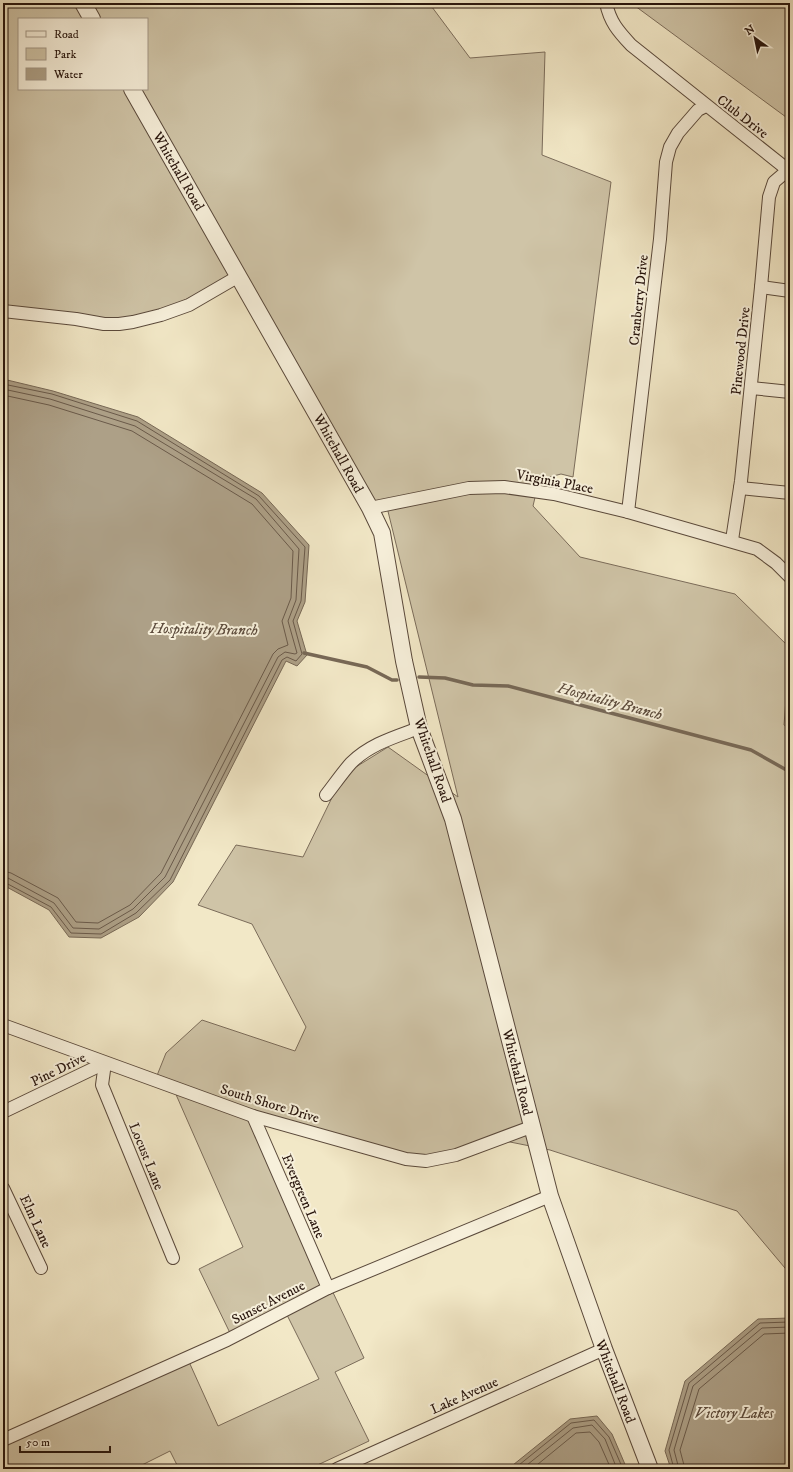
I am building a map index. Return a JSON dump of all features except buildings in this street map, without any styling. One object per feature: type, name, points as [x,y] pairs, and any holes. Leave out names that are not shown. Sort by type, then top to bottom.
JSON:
[{"type":"street","points":[[83,3],[91,18]]},
{"type":"street","name":"Club Drive","points":[[606,3],[610,18],[618,31],[631,45],[706,106],[789,170]]},
{"type":"street","name":"Whitehall Road","points":[[133,90],[370,508],[382,533],[404,661],[419,728],[454,818],[531,1127],[550,1196],[604,1349],[650,1469]]},
{"type":"street","name":"Cranberry Drive","points":[[628,512],[659,247],[666,162],[670,147],[678,133],[698,110],[706,106]]},
{"type":"street","name":"Pinewood Drive","points":[[732,540],[740,488],[751,388],[769,197],[774,182],[789,170]]},
{"type":"street","points":[[3,311],[76,319],[104,324],[126,324],[161,315],[189,305],[239,276]]},
{"type":"street","points":[[761,287],[790,292]]},
{"type":"street","points":[[751,388],[790,392]]},
{"type":"street","name":"Virginia Place","points":[[370,508],[469,488],[504,486],[554,494],[628,512],[758,548],[790,577]]},
{"type":"street","points":[[740,488],[790,493]]},
{"type":"street","points":[[326,795],[350,764],[364,752],[379,743],[419,728]]},
{"type":"street","name":"South Shore Drive","points":[[3,1025],[253,1116],[406,1159],[426,1161],[456,1154],[531,1127]]},
{"type":"street","name":"Pine Drive","points":[[3,1112],[105,1063]]},
{"type":"street","name":"Locust Lane","points":[[105,1063],[102,1085],[173,1258]]},
{"type":"street","name":"Evergreen Lane","points":[[253,1116],[328,1288]]},
{"type":"street","name":"Elm Lane","points":[[3,1188],[41,1268]]},
{"type":"street","name":"Sunset Avenue","points":[[3,1440],[227,1340],[328,1288],[550,1196]]},
{"type":"street","name":"Lake Avenue","points":[[337,1469],[604,1349]]},
{"type":"green space","points":[[3,3],[429,3],[470,58],[545,52],[542,155],[611,182],[573,477],[561,474],[546,478],[537,489],[533,506],[580,557],[735,594],[790,648],[784,725],[790,728],[790,1274],[737,1211],[550,1150],[505,1141],[405,1159],[250,1117],[364,1358],[335,1372],[369,1441],[309,1469],[179,1469],[170,1451],[142,1465],[144,1469],[3,1469],[3,1436],[185,1353],[218,1426],[319,1379],[284,1309],[230,1333],[199,1269],[243,1247],[174,1090],[154,1083],[166,1053],[202,1020],[295,1051],[306,1027],[252,924],[198,905],[236,845],[303,857],[343,775],[388,747],[458,797],[385,499],[362,506],[231,279],[121,329],[3,313]]},
{"type":"green space","points":[[631,3],[790,3],[790,120]]},
{"type":"water","points":[[3,379],[53,391],[138,417],[262,493],[309,545],[305,602],[297,621],[307,655],[297,666],[286,661],[173,882],[139,917],[101,938],[69,937],[49,910],[3,885]]},
{"type":"water","name":"Victory Lakes","points":[[790,1318],[790,1469],[671,1469],[665,1451],[685,1381],[758,1319]]},
{"type":"water","points":[[597,1416],[612,1434],[627,1469],[508,1469],[570,1419]]},
{"type":"waterway","name":"Hospitality Branch","points":[[304,653],[367,667],[392,680],[397,680]]},
{"type":"waterway","name":"Hospitality Branch","points":[[419,677],[445,678],[473,685],[508,686],[751,750],[790,772]]}]
